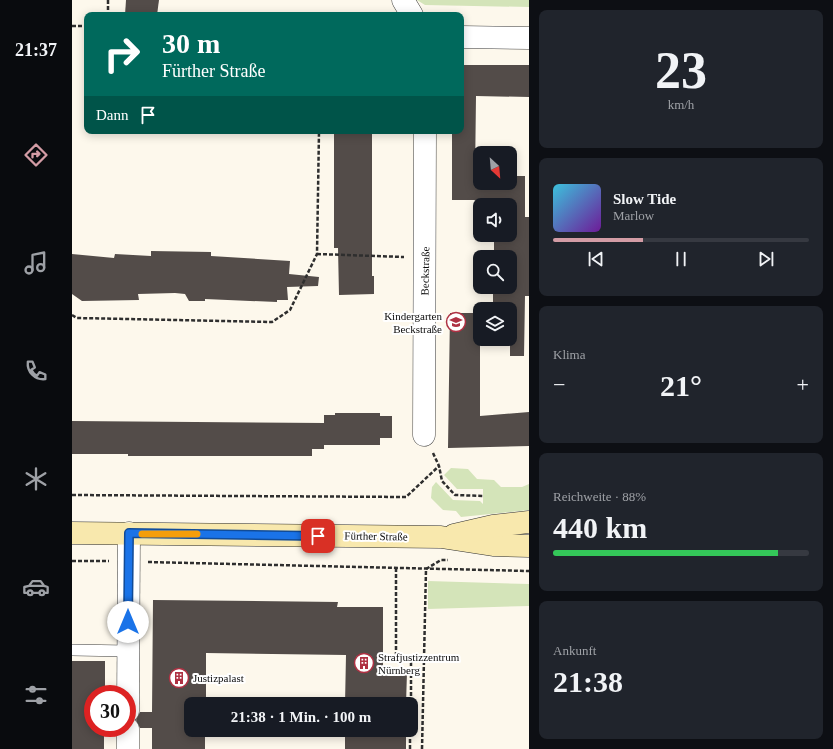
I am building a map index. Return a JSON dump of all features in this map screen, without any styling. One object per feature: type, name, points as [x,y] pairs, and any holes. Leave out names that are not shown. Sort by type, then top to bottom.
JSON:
[{"type":"main road","name":"Fürther Straße","points":[[441,537],[494,526],[529,522]]},
{"type":"main road","name":"Fürther Straße","points":[[72,533],[441,537],[493,546],[529,546]]},
{"type":"street","points":[[403,0],[410,12]]},
{"type":"street","points":[[464,37],[529,38]]},
{"type":"street","name":"Beckstraße","points":[[424,435],[426,258],[425,134]]},
{"type":"street","points":[[128,685],[129,533]]},
{"type":"lane","points":[[72,650],[128,651]]},
{"type":"path","points":[[108,0],[108,12]]},
{"type":"path","points":[[72,26],[84,26]]},
{"type":"path","points":[[72,315],[77,318],[272,322],[290,310],[317,254],[319,134]]},
{"type":"path","points":[[317,254],[426,258]]},
{"type":"path","points":[[72,495],[406,497],[439,466],[442,481],[455,495],[483,496]]},
{"type":"path","points":[[426,569],[441,560],[448,560]]},
{"type":"path","points":[[72,561],[529,571]]},
{"type":"path","points":[[396,568],[396,658],[411,659],[411,697]]},
{"type":"path","points":[[422,749],[426,569]]},
{"type":"path","points":[[410,737],[410,749]]},
{"type":"green space","points":[[417,0],[529,0],[529,7],[425,5]]},
{"type":"green space","points":[[451,468],[468,469],[477,479],[494,480],[501,487],[522,487],[529,484],[529,510],[461,517],[456,511],[443,510],[431,498],[432,487],[436,482],[453,500],[480,501],[483,504],[483,489],[457,489],[444,475]]},
{"type":"green space","points":[[428,581],[529,584],[529,606],[428,609]]},
{"type":"building","points":[[126,0],[159,0],[157,12],[125,12]]},
{"type":"building","points":[[464,65],[529,65],[529,97],[476,96],[475,146],[473,146],[473,190],[517,190],[517,176],[525,176],[525,217],[529,217],[529,296],[525,296],[524,356],[510,356],[510,346],[517,346],[517,302],[493,302],[493,294],[517,294],[517,250],[494,250],[494,242],[517,242],[517,198],[473,198],[473,200],[452,200],[452,134],[464,134]]},
{"type":"building","points":[[334,134],[372,134],[372,276],[374,276],[374,294],[339,295],[338,248],[334,248]]},
{"type":"building","points":[[151,251],[211,252],[211,256],[290,261],[289,274],[319,277],[318,286],[287,287],[288,300],[277,300],[277,302],[205,299],[205,301],[189,301],[185,294],[175,293],[138,294],[139,300],[82,301],[72,294],[72,254],[114,258],[115,254],[151,256]]},
{"type":"building","points":[[450,313],[473,313],[473,346],[480,346],[480,416],[529,412],[529,446],[448,448]]},
{"type":"building","points":[[335,413],[380,413],[380,416],[392,416],[392,438],[380,438],[380,445],[324,445],[324,449],[312,449],[312,456],[128,456],[128,454],[72,454],[72,421],[324,423],[324,415],[335,415]]},
{"type":"building","name":"Justizpalast","points":[[153,600],[338,602],[337,607],[383,607],[383,671],[407,672],[406,697],[345,697],[346,655],[206,653],[206,697],[184,697],[184,737],[205,737],[205,749],[152,749],[152,728],[140,728],[136,720],[140,712],[152,712]]},
{"type":"building","points":[[72,661],[105,661],[105,685],[84,685],[84,737],[104,737],[104,749],[72,749]]},
{"type":"building","points":[[345,737],[406,737],[406,749],[345,749]]},
{"type":"slow traffic","points":[[142,534],[197,534]]},
{"type":"place","name":"Kindergarten Beckstraße","points":[[456,322]]},
{"type":"place","name":"Strafjustizzentrum Nürnberg","points":[[364,663]]},
{"type":"place","name":"Justizpalast","points":[[179,678]]},
{"type":"route","points":[[128,622],[129,533],[318,536]]}]
